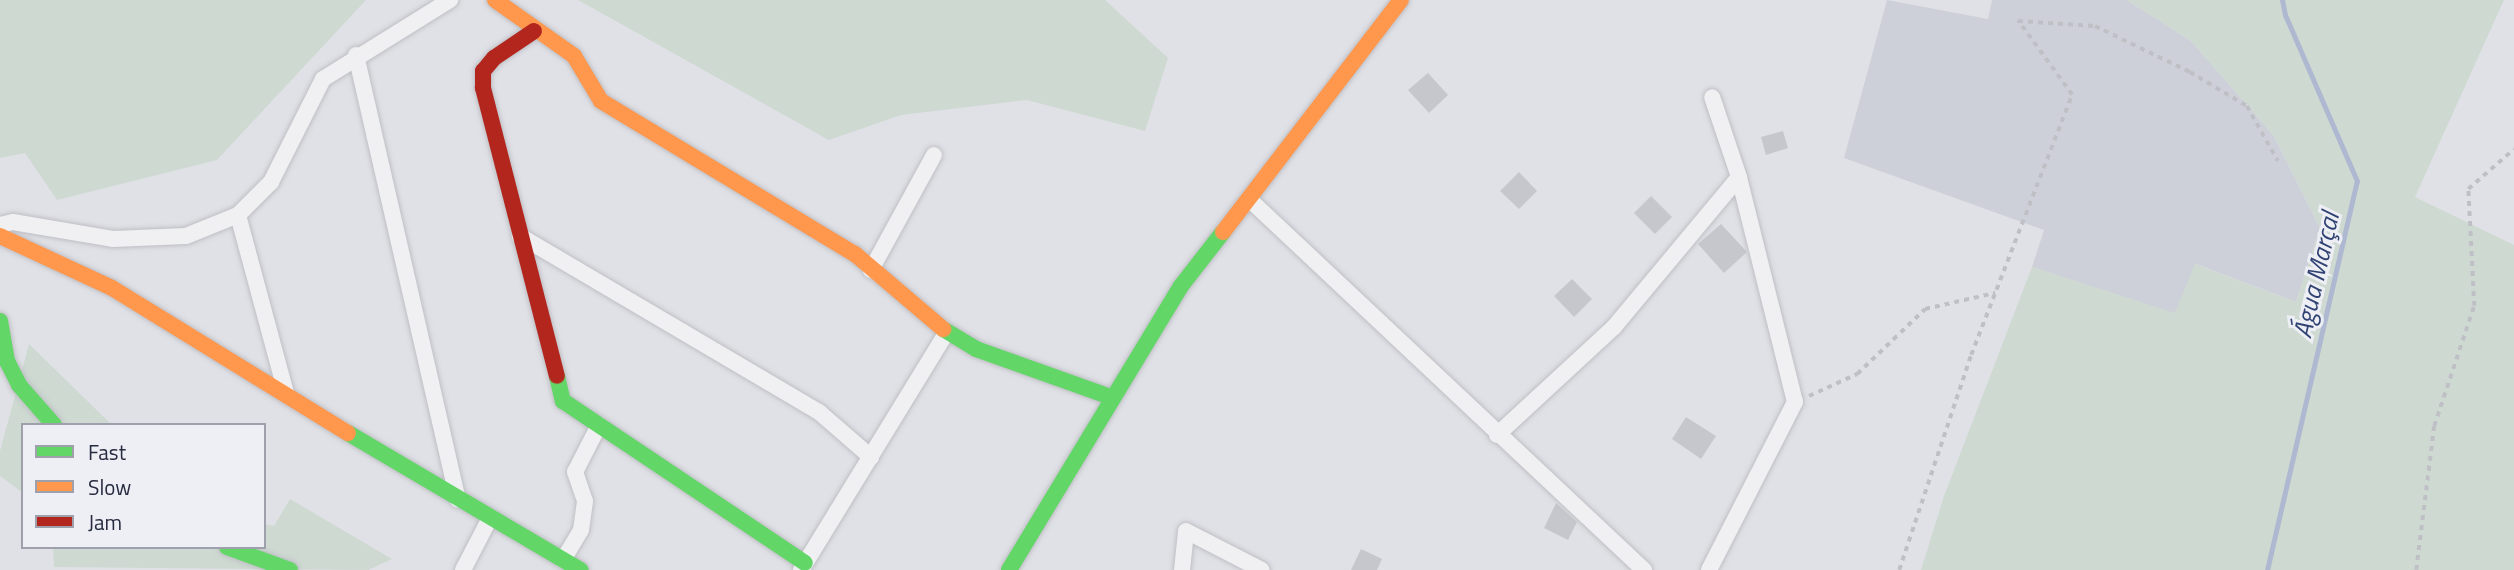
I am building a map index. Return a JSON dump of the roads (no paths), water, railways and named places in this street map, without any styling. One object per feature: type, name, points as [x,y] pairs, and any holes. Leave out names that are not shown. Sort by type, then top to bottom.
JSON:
[{"type":"street","points":[[0,225],[13,222],[113,239],[186,236],[238,215],[271,183],[323,79],[356,55],[450,0]]},
{"type":"street","points":[[495,0],[534,31],[575,56],[601,102],[855,254],[947,332],[976,349],[1111,397]]},
{"type":"street","points":[[1009,570],[1111,397],[1181,286],[1401,0]]},
{"type":"street","points":[[534,31],[494,58],[483,71],[483,88],[563,401],[803,566],[947,332]]},
{"type":"street","points":[[356,55],[457,499]]},
{"type":"street","points":[[1709,570],[1795,402],[1739,177],[1712,97]]},
{"type":"street","points":[[871,270],[934,156]]},
{"type":"street","points":[[1497,435],[1614,327],[1739,177]]},
{"type":"street","points":[[1249,199],[1337,278],[1497,435],[1644,570]]},
{"type":"street","points":[[238,215],[285,393]]},
{"type":"street","points":[[0,236],[112,288],[457,499],[581,570]]},
{"type":"street","points":[[520,236],[819,412],[871,457]]},
{"type":"street","points":[[0,321],[7,361],[19,385],[52,423]]},
{"type":"street","points":[[563,560],[581,530],[585,501],[575,472],[599,425]]},
{"type":"street","points":[[463,570],[490,518]]},
{"type":"street","points":[[1182,570],[1186,531],[1262,570]]},
{"type":"street","points":[[235,549],[256,554],[290,570]]},
{"type":"waterway","name":"Água Marçal","points":[[2267,570],[2357,181],[2285,15],[2282,0]]}]
